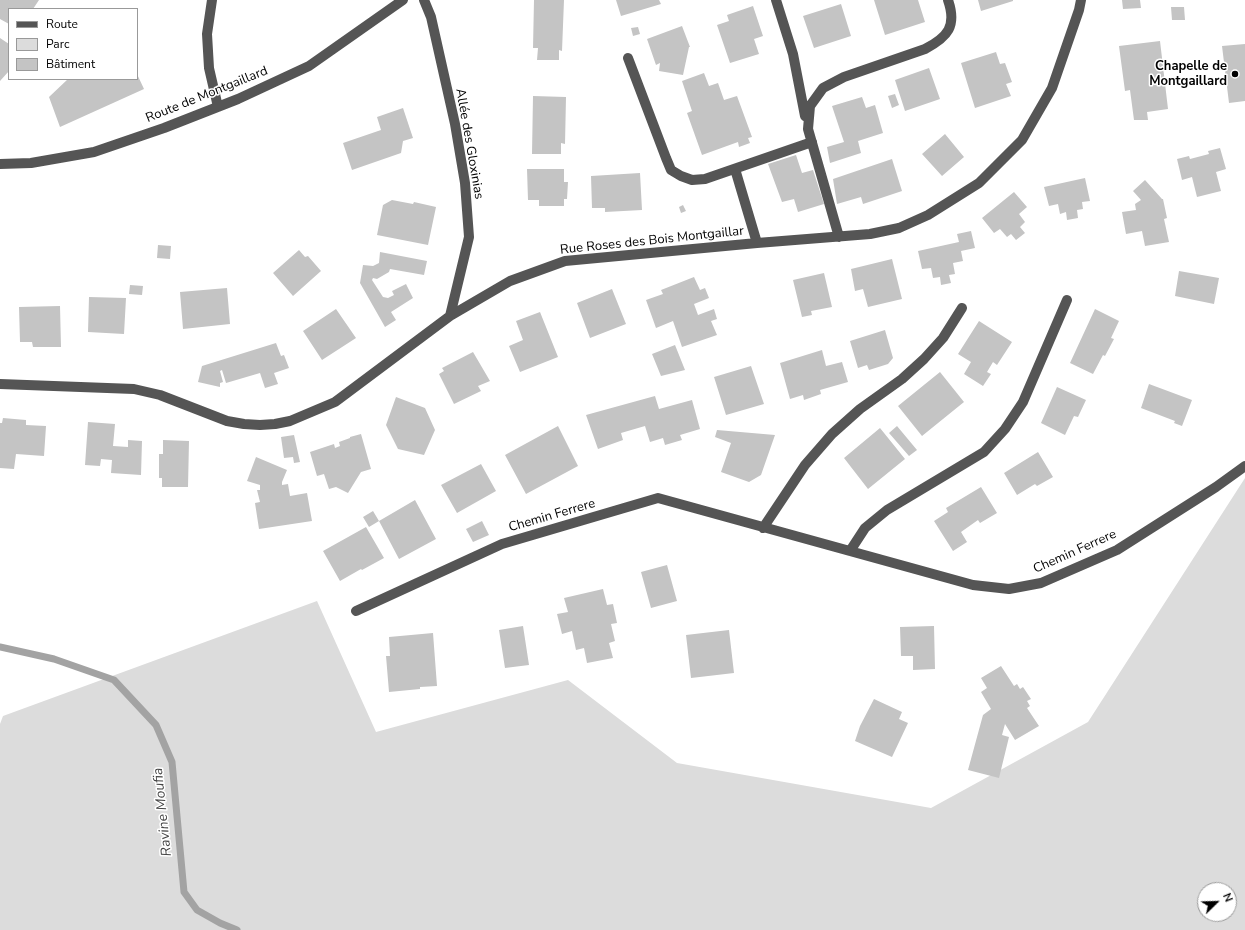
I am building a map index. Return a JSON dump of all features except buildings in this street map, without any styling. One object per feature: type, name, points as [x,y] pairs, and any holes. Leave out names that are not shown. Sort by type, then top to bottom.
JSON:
[{"type":"street","points":[[212,0],[207,34],[208,55],[209,68],[218,107]]},
{"type":"street","name":"Route de Montgaillard","points":[[0,164],[31,163],[94,152],[238,100],[309,66],[403,0]]},
{"type":"street","name":"Allée des Gloxinias","points":[[424,0],[431,17],[455,124],[465,183],[469,237],[450,316]]},
{"type":"street","points":[[776,0],[793,54],[808,129],[839,237]]},
{"type":"street","points":[[808,129],[810,106],[823,88],[844,78],[925,49],[937,43],[947,33],[952,22],[948,0]]},
{"type":"street","name":"Rue Roses des Bois Montgaillar","points":[[0,384],[134,389],[160,395],[227,421],[244,424],[275,424],[290,421],[335,402],[450,316],[510,281],[565,261],[870,234],[899,228],[928,215],[979,183],[1022,140],[1052,88],[1079,10],[1081,0]]},
{"type":"street","points":[[628,58],[671,170],[681,176],[692,180],[705,179],[812,142]]},
{"type":"street","name":"Rue Roses des Bois Montgaillar","points":[[735,169],[757,243]]},
{"type":"street","points":[[850,551],[865,528],[887,510],[984,452],[1005,429],[1023,402],[1067,300]]},
{"type":"street","points":[[763,528],[805,465],[832,434],[860,409],[902,378],[924,359],[943,338],[962,308]]},
{"type":"street","name":"Chemin Ferrere","points":[[356,611],[502,544],[658,498],[973,585],[1009,588],[1041,582],[1117,550],[1216,487],[1245,466]]},
{"type":"green space","points":[[1245,478],[1245,930],[0,930],[0,724],[3,716],[317,601],[376,732],[568,680],[677,763],[931,808],[1088,722]]},
{"type":"waterway","name":"Ravine Moufia","points":[[0,647],[54,659],[114,680],[156,725],[172,762],[184,892],[197,910],[220,923],[237,930]]},
{"type":"place","name":"Chapelle de Montgaillard","points":[[1235,74]]}]
